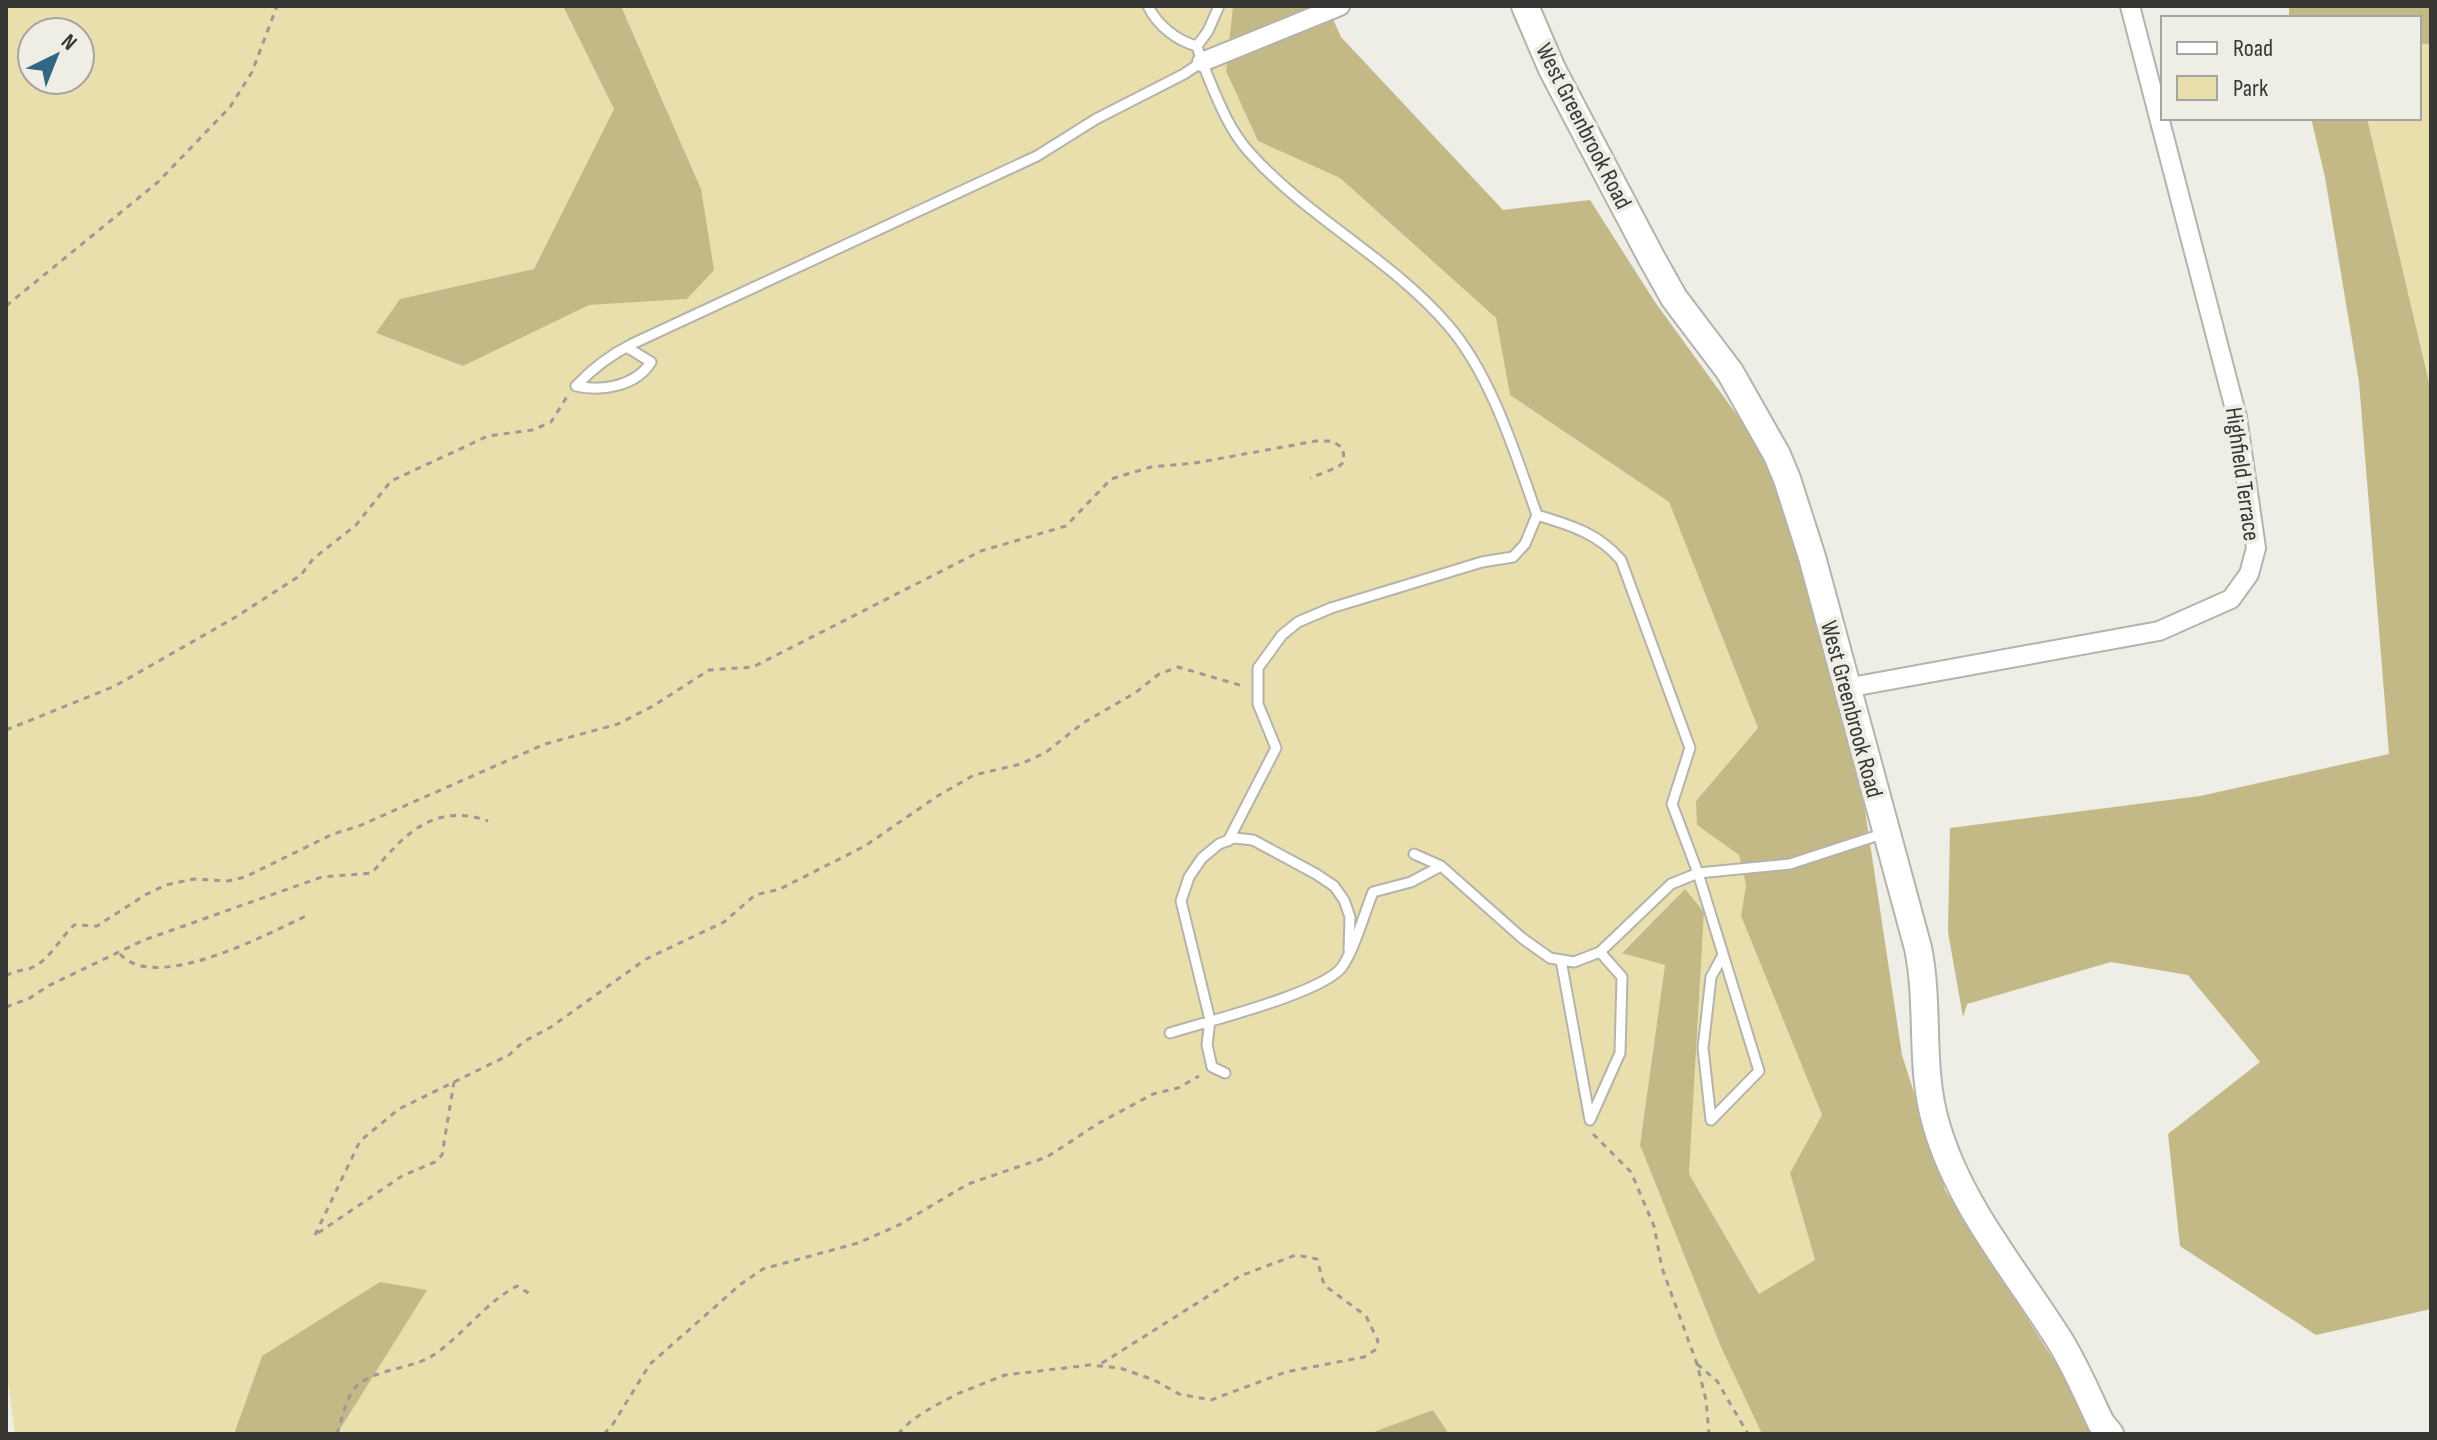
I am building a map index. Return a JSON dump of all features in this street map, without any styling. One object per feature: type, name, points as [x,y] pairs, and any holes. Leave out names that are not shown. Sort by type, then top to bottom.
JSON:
[{"type":"street","points":[[1200,54],[1340,6]]},
{"type":"street","name":"Highfield Terrace","points":[[1846,688],[2159,631],[2231,599],[2249,574],[2256,548],[2237,417],[2130,6]]},
{"type":"street","name":"West Greenbrook Road","points":[[1528,10],[1552,69],[1651,257],[1674,298],[1730,372],[1777,455],[1787,479],[1812,557],[1921,966],[1927,1072],[1936,1125],[1969,1200],[1999,1253],[2062,1345],[2101,1423],[2110,1434]]},
{"type":"lane","points":[[1148,6],[1182,43],[1200,54],[1226,118],[1248,151],[1280,183],[1402,279],[1448,325],[1486,386],[1537,515],[1525,544],[1513,557],[1482,562],[1331,608],[1298,622],[1282,635],[1258,668],[1258,704],[1276,748],[1228,841]]},
{"type":"lane","points":[[576,386],[590,370],[632,344],[1037,156],[1096,119],[1184,74],[1200,54],[1219,6]]},
{"type":"lane","points":[[576,386],[602,389],[636,378],[651,362],[635,355],[628,348],[632,344]]},
{"type":"lane","points":[[1537,515],[1579,528],[1607,544],[1621,560],[1690,748],[1672,804],[1698,873],[1759,1071],[1711,1120],[1703,1048],[1711,977],[1723,955]]},
{"type":"lane","points":[[1414,854],[1441,866],[1522,938],[1550,958],[1574,962],[1600,952],[1671,884],[1698,873],[1790,864],[1885,833]]},
{"type":"lane","points":[[1225,1073],[1212,1067],[1207,1045],[1210,1020],[1181,901],[1189,877],[1202,858],[1219,844],[1234,838],[1253,840],[1334,886],[1344,900],[1350,917],[1349,950]]},
{"type":"lane","points":[[1170,1033],[1307,989],[1331,976],[1342,967],[1373,892],[1411,882],[1441,866]]},
{"type":"lane","points":[[1561,960],[1590,1120],[1620,1053],[1622,977],[1600,952]]},
{"type":"path","points":[[6,306],[158,182],[230,107],[252,72],[277,6]]},
{"type":"path","points":[[6,730],[115,686],[234,618],[301,575],[313,559],[356,525],[391,481],[488,436],[551,422],[576,386]]},
{"type":"path","points":[[6,976],[31,968],[46,957],[74,925],[97,926],[166,885],[194,879],[228,881],[245,877],[333,834],[359,826],[545,744],[618,724],[709,670],[753,667],[981,551],[1066,526],[1111,479],[1151,467],[1195,463],[1316,441],[1332,441],[1343,448],[1344,462],[1310,478]]},
{"type":"path","points":[[454,1082],[442,1155],[435,1162],[402,1176],[315,1235],[360,1141],[399,1109],[454,1082],[509,1055],[523,1042],[559,1022],[646,959],[724,922],[755,895],[780,889],[865,846],[974,775],[1021,764],[1045,753],[1083,723],[1135,693],[1159,674],[1178,667],[1258,691]]},
{"type":"path","points":[[6,1007],[144,940],[322,877],[372,873],[408,835],[444,815],[473,816],[488,821]]},
{"type":"path","points":[[119,952],[126,961],[183,966],[237,947],[306,916]]},
{"type":"path","points":[[604,1434],[650,1364],[741,1284],[763,1269],[858,1243],[899,1225],[968,1184],[1047,1157],[1099,1123],[1153,1094],[1178,1088],[1212,1067]]},
{"type":"path","points":[[1590,1131],[1631,1172],[1654,1226],[1662,1268],[1697,1364],[1706,1400],[1709,1434]]},
{"type":"path","points":[[898,1434],[931,1408],[1005,1375],[1099,1365],[1120,1368],[1154,1380],[1179,1394],[1211,1400],[1286,1372],[1364,1357],[1375,1350],[1378,1341],[1366,1316],[1324,1285],[1317,1259],[1296,1255],[1240,1276],[1099,1365]]},
{"type":"path","points":[[337,1434],[355,1389],[361,1382],[416,1365],[436,1353],[503,1293],[517,1286],[530,1294]]},
{"type":"path","points":[[1697,1364],[1717,1381],[1748,1434]]},
{"type":"green space","points":[[6,6],[563,6],[614,109],[534,269],[400,299],[376,333],[463,366],[589,305],[687,299],[701,189],[621,6],[1233,6],[1226,71],[1258,141],[1340,178],[1496,318],[1510,395],[1669,502],[1758,728],[1696,801],[1739,855],[1746,885],[1741,916],[1822,1115],[1790,1173],[1815,1260],[1760,1295],[1689,1174],[1704,912],[1685,889],[1622,952],[1665,965],[1640,1145],[1721,1347],[1762,1434],[1449,1434],[1433,1410],[1368,1434],[337,1434],[426,1290],[262,1356],[234,1434],[15,1434],[6,1367]]},
{"type":"green space","points":[[2421,43],[2431,45],[2431,391],[2367,120],[2421,120]]},
{"type":"shaded area","points":[[563,6],[621,6],[701,189],[714,270],[687,299],[589,305],[463,366],[376,333],[400,299],[534,269],[614,109]]},
{"type":"shaded area","points":[[1233,6],[1327,6],[1341,37],[1503,210],[1590,200],[1655,302],[1779,473],[1857,757],[1902,1055],[1945,1190],[2101,1434],[1762,1434],[1721,1347],[1640,1145],[1665,965],[1622,953],[1685,889],[1704,912],[1689,1174],[1759,1294],[1815,1260],[1790,1173],[1822,1115],[1741,916],[1746,885],[1739,855],[1697,825],[1696,801],[1758,728],[1669,502],[1510,395],[1496,318],[1340,178],[1258,141],[1226,71]]},
{"type":"shaded area","points":[[2289,6],[2431,6],[2431,45],[2421,43],[2421,16],[2289,16]]},
{"type":"shaded area","points":[[2311,120],[2367,120],[2431,391],[2431,1309],[2316,1335],[2180,1246],[2168,1134],[2260,1062],[2188,975],[2111,962],[1967,1004],[1963,1017],[1948,932],[1950,828],[2200,796],[2389,754],[2359,382],[2325,177]]},
{"type":"shaded area","points":[[380,1282],[427,1290],[337,1434],[234,1434],[262,1356]]},
{"type":"shaded area","points":[[1433,1410],[1449,1434],[1368,1434]]}]
